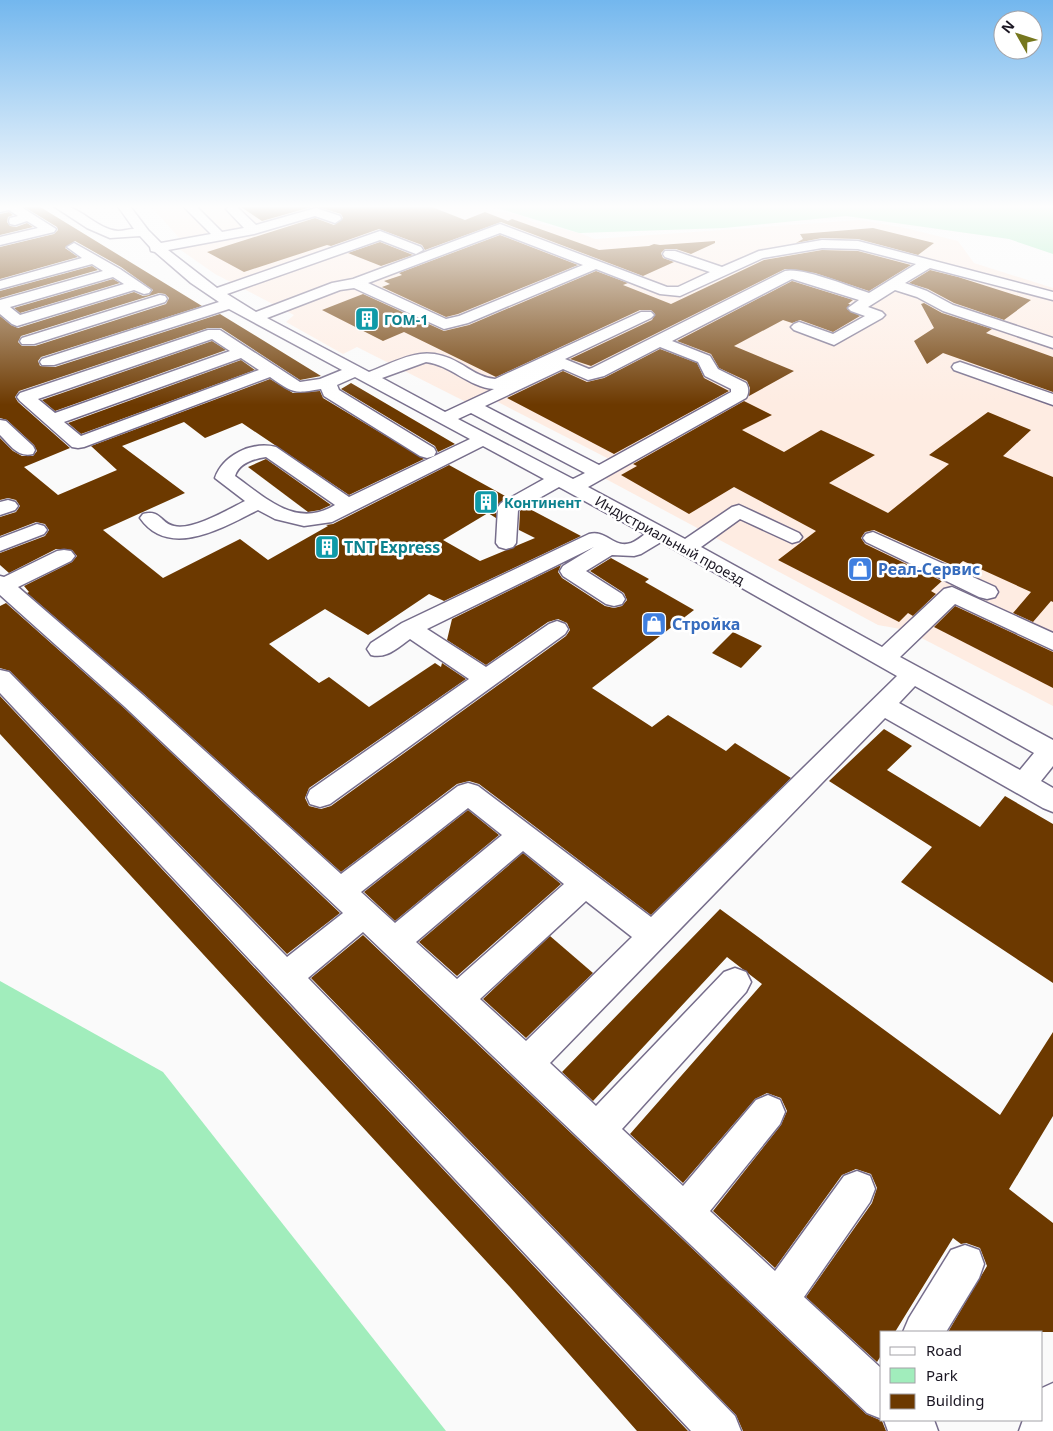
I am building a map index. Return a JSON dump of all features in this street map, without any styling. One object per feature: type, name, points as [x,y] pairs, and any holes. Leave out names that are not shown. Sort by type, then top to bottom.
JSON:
[{"type":"street","points":[[0,285],[47,272]]},
{"type":"street","points":[[0,306],[115,272],[189,317]]},
{"type":"street","name":"Индустриальный проезд","points":[[186,272],[238,306],[443,419],[686,548],[1052,751]]},
{"type":"street","points":[[238,306],[306,272]]},
{"type":"street","points":[[48,362],[189,317],[314,288],[363,272]]},
{"type":"street","points":[[238,306],[356,283],[380,272]]},
{"type":"street","points":[[356,283],[444,324],[463,320],[578,272]]},
{"type":"street","points":[[613,272],[665,291],[680,292],[723,272]]},
{"type":"street","points":[[799,327],[834,340],[877,315],[856,308],[915,272]]},
{"type":"street","points":[[961,272],[1053,296]]},
{"type":"street","points":[[443,419],[563,363],[588,375],[598,372],[790,274],[871,300]]},
{"type":"street","points":[[0,306],[17,321],[136,285]]},
{"type":"street","points":[[896,285],[922,294],[948,308],[1053,343]]},
{"type":"street","points":[[314,288],[337,286]]},
{"type":"street","points":[[28,341],[160,300]]},
{"type":"street","points":[[272,371],[78,443],[26,397],[214,333],[272,371],[297,388],[324,384],[426,357],[436,359],[488,385],[497,384],[646,315]]},
{"type":"street","points":[[506,543],[508,507],[566,483],[599,473],[740,394],[740,387],[711,372],[704,359],[659,340]]},
{"type":"street","points":[[52,420],[243,352]]},
{"type":"street","points":[[960,367],[1053,400]]},
{"type":"street","points":[[324,384],[331,388],[330,392],[427,452]]},
{"type":"street","points":[[677,430],[666,422],[666,418],[691,404]]},
{"type":"street","points":[[471,406],[599,473]]},
{"type":"street","points":[[0,425],[26,450]]},
{"type":"street","points":[[348,505],[269,451],[251,454],[235,461],[227,469],[225,478],[274,513],[313,522],[334,515],[348,505],[482,440]]},
{"type":"street","points":[[150,518],[167,532],[178,533],[195,530],[259,502]]},
{"type":"street","points":[[686,548],[739,511],[792,538]]},
{"type":"street","points":[[0,545],[37,530]]},
{"type":"street","points":[[614,599],[570,571],[608,549],[634,550],[660,534]]},
{"type":"street","points":[[379,649],[410,628],[585,542],[596,538],[608,549]]},
{"type":"street","points":[[873,538],[1053,623]]},
{"type":"street","points":[[64,556],[4,590],[134,701],[597,1130],[880,1396]]},
{"type":"street","points":[[884,659],[952,594],[1053,642]]},
{"type":"street","points":[[410,628],[486,679]]},
{"type":"street","points":[[320,797],[558,629]]},
{"type":"street","points":[[526,1064],[912,674]]},
{"type":"street","points":[[0,678],[720,1431]]},
{"type":"street","points":[[882,705],[1053,801]]},
{"type":"street","points":[[1023,784],[1052,751]]},
{"type":"street","points":[[340,892],[468,793],[653,936]]},
{"type":"street","points":[[394,942],[522,835]]},
{"type":"street","points":[[457,1000],[585,883]]},
{"type":"street","points":[[286,977],[364,914]]},
{"type":"street","points":[[597,1130],[735,982]]},
{"type":"street","points":[[685,1213],[768,1112]]},
{"type":"street","points":[[778,1300],[857,1189]]},
{"type":"street","points":[[924,1331],[965,1264]]},
{"type":"street","points":[[1040,1431],[1053,1404]]},
{"type":"street","points":[[907,1421],[918,1431]]},
{"type":"shaded area","points":[[212,272],[1002,272],[1053,288],[1053,706],[906,630],[878,625],[591,471],[611,460],[494,400],[476,407],[357,347],[343,354],[286,322],[294,315]]},
{"type":"green space","points":[[0,981],[163,1072],[446,1431],[0,1431]]},
{"type":"building","points":[[0,272],[26,272],[0,279]]},
{"type":"building","points":[[71,272],[92,272],[0,298],[0,291]]},
{"type":"building","points":[[128,272],[146,272],[202,306],[41,357],[38,361],[40,366],[55,367],[220,314],[321,376],[300,380],[221,328],[208,328],[19,391],[15,397],[18,402],[70,448],[24,467],[58,495],[117,470],[91,446],[270,379],[293,393],[320,391],[323,398],[424,459],[349,495],[242,423],[205,438],[184,422],[122,446],[185,493],[103,530],[163,578],[240,539],[268,560],[328,526],[326,525],[333,524],[449,465],[507,497],[496,506],[496,518],[488,513],[443,540],[480,561],[535,538],[519,530],[520,511],[526,507],[581,536],[444,601],[429,594],[368,635],[325,609],[269,644],[319,683],[329,677],[369,707],[435,663],[441,667],[442,663],[466,679],[309,788],[305,798],[309,806],[321,809],[331,806],[566,636],[570,630],[567,623],[558,619],[548,622],[486,665],[447,640],[452,619],[561,565],[558,572],[562,578],[605,606],[614,608],[622,606],[627,600],[624,593],[590,571],[611,558],[649,579],[645,582],[694,610],[592,688],[652,727],[668,715],[726,751],[735,743],[791,778],[651,915],[479,784],[469,781],[457,784],[341,872],[144,694],[27,593],[29,592],[24,586],[72,562],[77,556],[72,550],[56,549],[9,573],[0,565],[0,553],[45,536],[49,530],[45,524],[36,522],[0,536],[0,517],[16,512],[20,506],[16,500],[8,498],[0,500],[0,438],[13,451],[22,456],[33,456],[37,451],[34,445],[7,420],[0,418],[0,316],[18,328],[134,292],[143,296],[149,295],[153,290]],"holes":[[[159,293],[165,294],[169,298],[166,304],[35,346],[22,346],[18,342],[21,336]]]},
{"type":"building","points":[[561,272],[458,314],[446,317],[382,287],[390,284],[384,281],[402,275],[399,273]]},
{"type":"building","points":[[594,272],[628,283],[623,285],[671,304],[739,272],[779,272],[591,366],[570,359],[652,320],[655,314],[651,310],[640,310],[496,377],[404,332],[383,341],[322,310],[363,294],[444,331],[469,325]]},
{"type":"building","points":[[632,272],[652,272],[643,276]]},
{"type":"building","points":[[806,272],[900,272],[869,291]]},
{"type":"building","points":[[927,272],[937,272],[1031,300],[1004,320],[954,303],[928,289],[909,283]]},
{"type":"building","points":[[113,279],[120,283],[20,313],[14,308]]},
{"type":"building","points":[[792,281],[853,300],[848,304],[850,304],[847,309],[860,316],[833,332],[800,320],[792,323],[783,320],[734,346],[794,371],[749,396],[750,388],[747,381],[719,368],[711,354],[677,341]]},
{"type":"building","points":[[924,303],[942,313],[992,329],[986,333],[1053,357],[1053,392],[943,353],[927,364],[914,341],[934,328],[921,304]]},
{"type":"building","points":[[212,341],[226,350],[55,411],[42,400]]},
{"type":"building","points":[[660,349],[697,363],[704,378],[729,391],[614,454],[507,398],[563,371],[587,382],[604,378]]},
{"type":"building","points":[[241,360],[255,370],[81,434],[68,423]]},
{"type":"building","points":[[351,383],[455,444],[438,452],[435,446],[341,389]]},
{"type":"building","points":[[744,401],[772,415],[742,430],[784,452],[821,430],[875,455],[829,483],[888,513],[949,464],[929,455],[988,412],[1031,430],[1003,456],[1053,477],[1053,602],[1051,601],[1033,622],[1013,613],[1031,592],[963,561],[956,567],[874,530],[865,532],[861,538],[865,544],[942,581],[931,591],[936,594],[913,616],[908,613],[899,622],[778,560],[816,531],[734,487],[689,514],[621,475],[637,466],[633,464]]},
{"type":"building","points":[[266,459],[331,505],[320,510],[308,512],[248,467]]},
{"type":"building","points":[[6,603],[124,708],[340,913],[287,954],[10,671],[0,668],[0,606]]},
{"type":"building","points":[[955,606],[1053,652],[1053,688],[934,627]]},
{"type":"building","points":[[733,632],[762,646],[741,668],[712,653]]},
{"type":"building","points":[[0,696],[688,1431],[637,1431],[510,1287],[0,734]]},
{"type":"building","points":[[884,729],[912,746],[887,770],[980,827],[1005,796],[1053,824],[1053,983],[901,882],[932,847],[829,781]]},
{"type":"building","points":[[468,810],[499,835],[395,921],[364,892]]},
{"type":"building","points":[[523,853],[561,884],[457,976],[419,942]]},
{"type":"building","points":[[720,909],[1000,1115],[1053,1032],[1053,1116],[1009,1189],[1053,1223],[1053,1332],[949,1331],[987,1266],[980,1248],[966,1243],[961,1244],[953,1238],[896,1331],[880,1331],[880,1357],[877,1362],[806,1297],[872,1203],[877,1188],[871,1174],[856,1169],[842,1175],[775,1268],[713,1211],[781,1125],[787,1111],[781,1098],[767,1093],[755,1099],[683,1183],[630,1134],[762,984],[727,957],[593,1101],[562,1072]]},
{"type":"building","points":[[363,935],[866,1414],[882,1421],[886,1431],[743,1431],[736,1415],[311,978]]},
{"type":"building","points":[[550,936],[593,973],[526,1038],[483,999]]},
{"type":"place","name":"ГОМ-1","points":[[367,319]]},
{"type":"place","name":"Континент","points":[[486,502]]},
{"type":"place","name":"TNT Express","points":[[327,547]]},
{"type":"place","name":"Реал-Сервис","points":[[860,569]]},
{"type":"place","name":"Стройка","points":[[654,624]]}]
